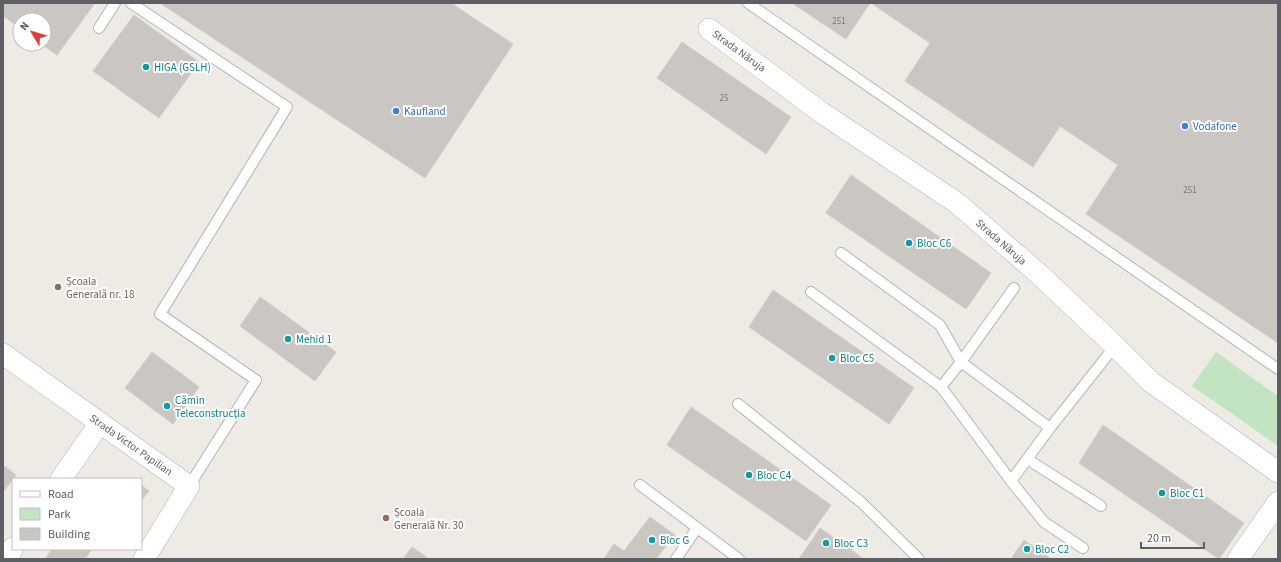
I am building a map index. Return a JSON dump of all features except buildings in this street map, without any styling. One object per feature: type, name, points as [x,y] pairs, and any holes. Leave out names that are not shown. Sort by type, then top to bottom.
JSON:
[{"type":"street","name":"Strada Năruja","points":[[709,29],[822,113],[957,203],[1040,275],[1151,382],[1278,472]]},
{"type":"street","name":"Strada Victor Papilian","points":[[3,354],[189,486]]},
{"type":"street","points":[[62,478],[100,423]]},
{"type":"street","points":[[144,559],[189,486]]},
{"type":"street","points":[[1238,559],[1278,502]]},
{"type":"street","points":[[6,559],[12,550]]},
{"type":"lane","points":[[99,28],[115,3]]},
{"type":"lane","points":[[131,3],[287,107],[160,314],[256,380],[189,486]]},
{"type":"lane","points":[[748,3],[1278,369]]},
{"type":"lane","points":[[841,253],[940,325],[961,362],[1050,428]]},
{"type":"lane","points":[[941,387],[961,362],[1014,288]]},
{"type":"lane","points":[[811,292],[941,387],[1011,481],[1044,522],[1083,548]]},
{"type":"lane","points":[[1011,481],[1026,459],[1115,346]]},
{"type":"lane","points":[[738,404],[861,502],[919,559]]},
{"type":"lane","points":[[1026,459],[1101,506]]},
{"type":"lane","points":[[640,485],[739,559]]},
{"type":"lane","points":[[676,559],[697,528]]},
{"type":"green space","points":[[1216,352],[1278,396],[1278,446],[1192,386]]},
{"type":"place","name":"HIGA (GSLH)","points":[[146,67]]},
{"type":"place","name":"Kaufland","points":[[396,111]]},
{"type":"place","name":"Vodafone","points":[[1185,126]]},
{"type":"place","name":"Bloc C6","points":[[909,243]]},
{"type":"place","name":"Școala Generală nr. 18","points":[[58,287]]},
{"type":"place","name":"Mehid 1","points":[[288,339]]},
{"type":"place","name":"Bloc C5","points":[[832,358]]},
{"type":"place","name":"Cămin Teleconstrucția","points":[[167,406]]},
{"type":"place","name":"Bloc C4","points":[[749,475]]},
{"type":"place","name":"Bloc C1","points":[[1162,493]]},
{"type":"place","name":"Școala Generală Nr. 30","points":[[386,518]]},
{"type":"place","name":"Bloc G","points":[[652,540]]},
{"type":"place","name":"Bloc C3","points":[[826,543]]},
{"type":"place","name":"Bloc C2","points":[[1027,549]]}]
